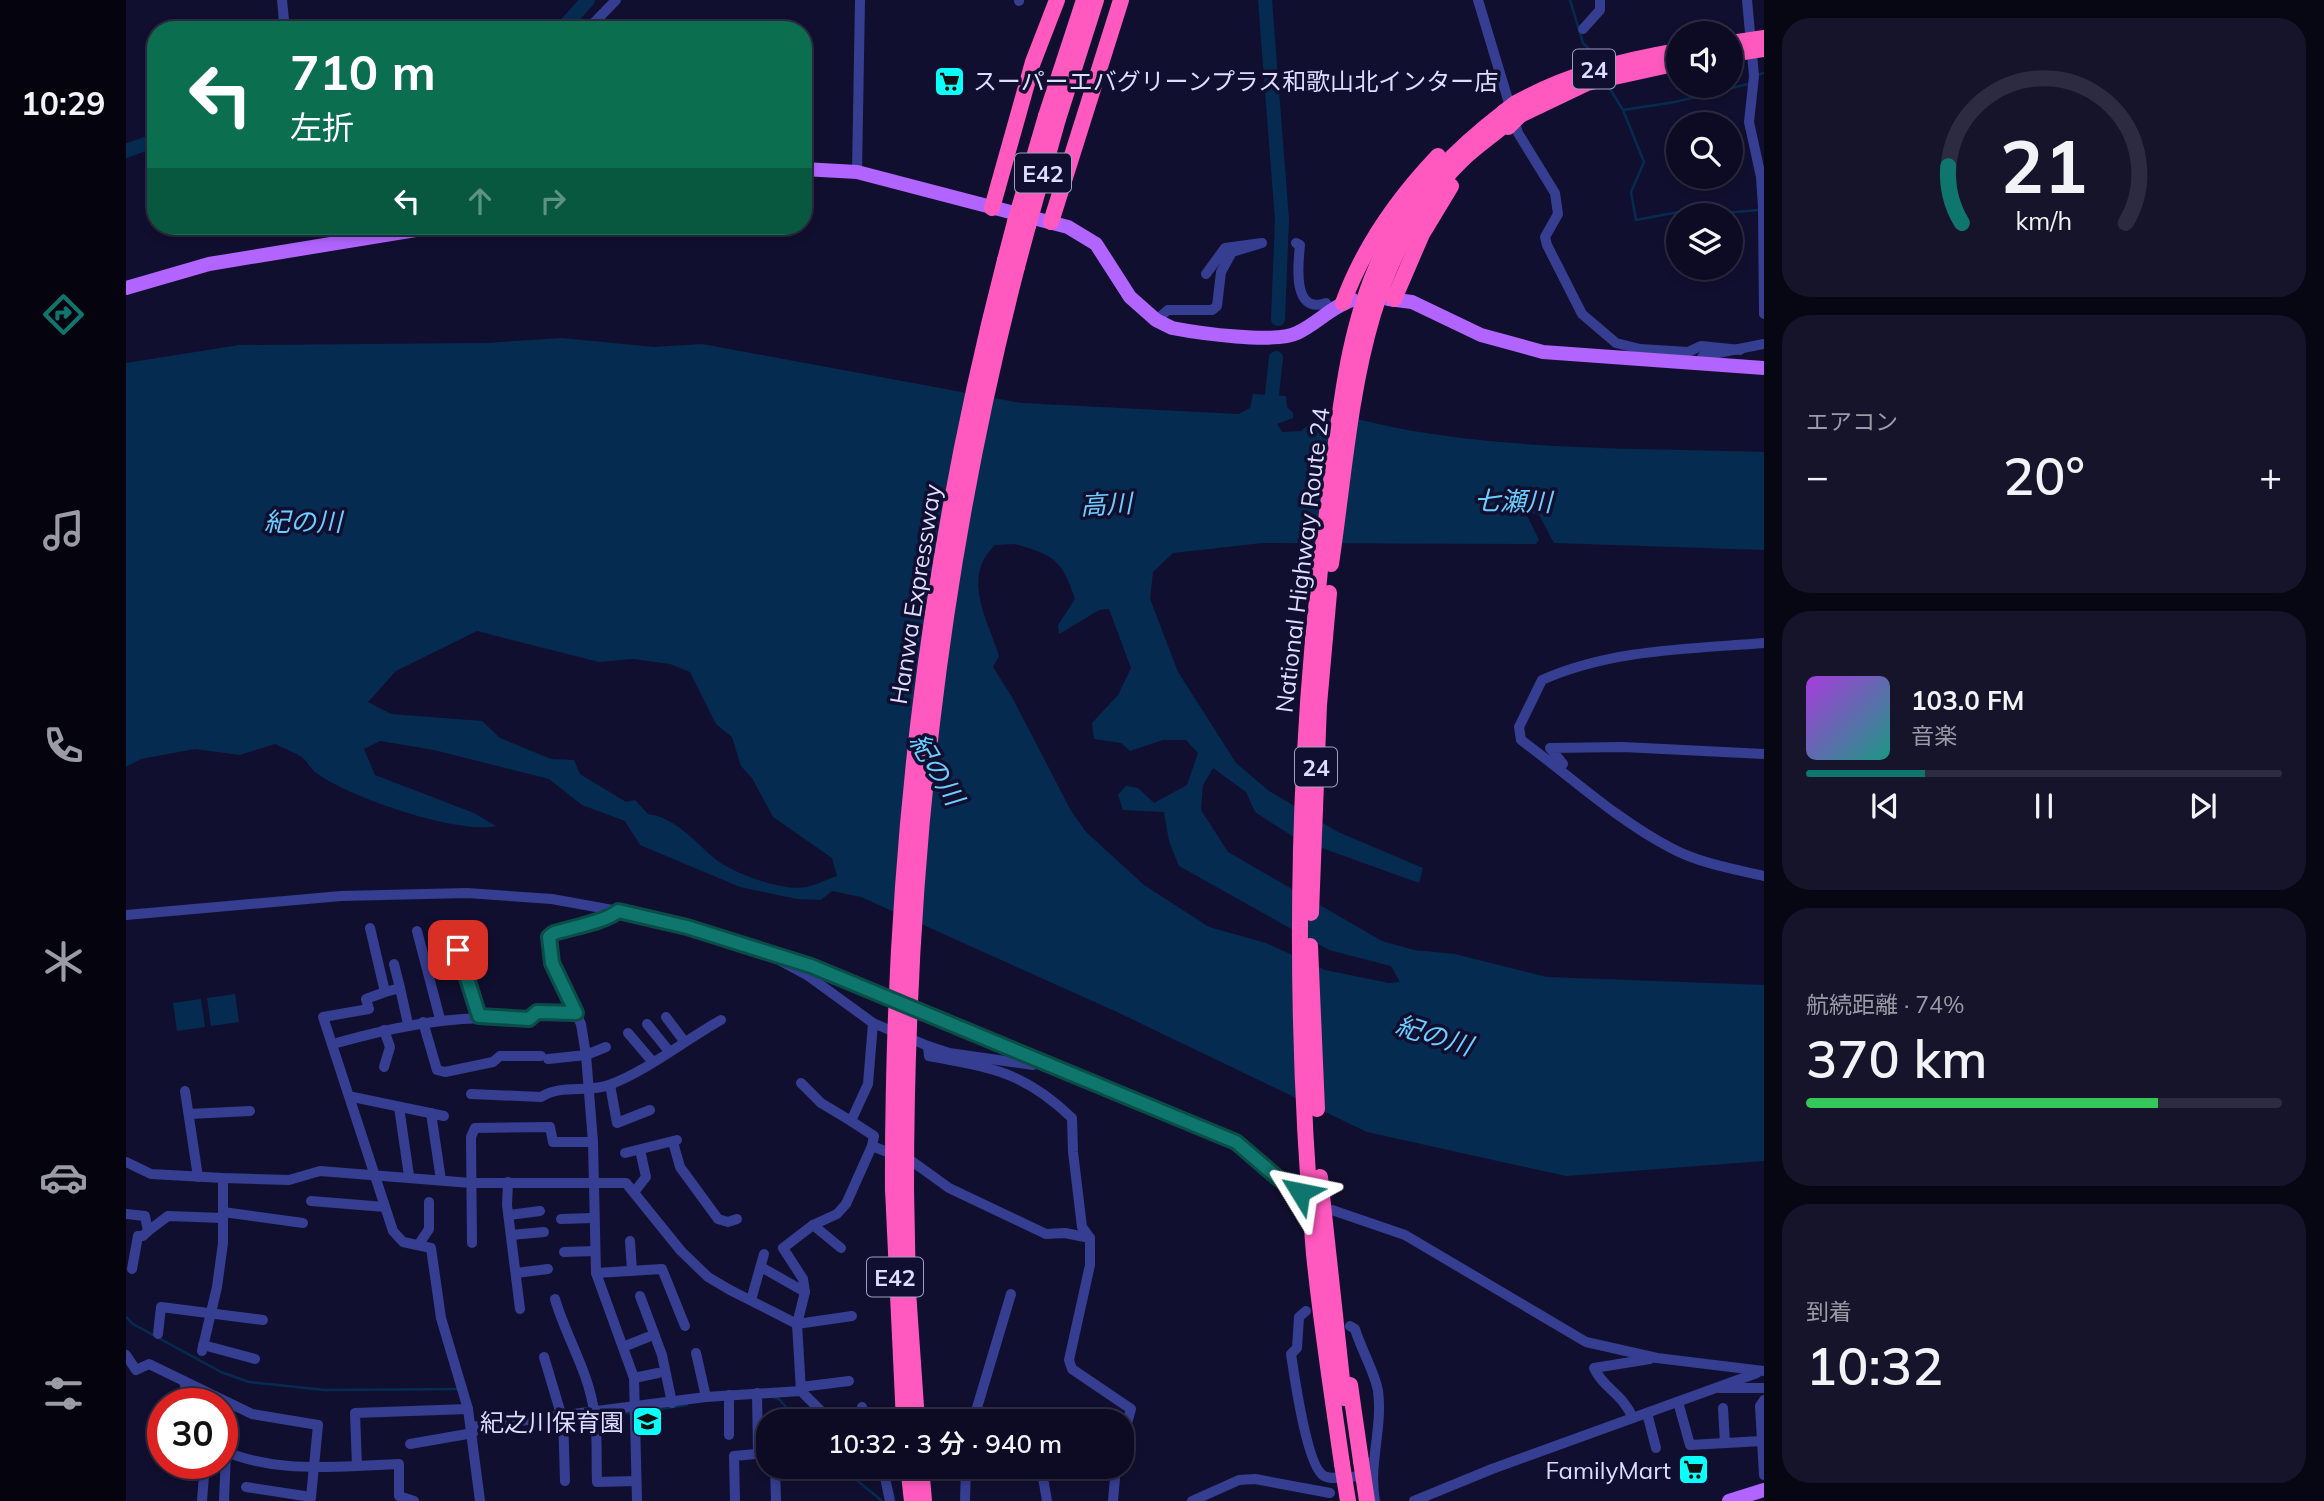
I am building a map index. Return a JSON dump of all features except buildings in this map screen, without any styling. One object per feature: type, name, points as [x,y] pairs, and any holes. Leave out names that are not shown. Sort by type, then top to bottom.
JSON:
[{"type":"highway","points":[[992,208],[1033,62],[1056,0]]},
{"type":"highway","name":"Hanwa Expressway","points":[[904,1409],[894,1016],[899,909],[919,712],[948,516],[1021,224],[1084,0]]},
{"type":"highway","name":"Hanwa Expressway","points":[[1052,117],[1097,0]]},
{"type":"highway","points":[[1051,222],[1121,0]]},
{"type":"highway","name":"24","points":[[1343,305],[1369,246],[1413,183],[1463,154],[1544,87],[1588,71],[1666,54]]},
{"type":"highway","name":"24","points":[[1511,116],[1587,83],[1666,66]]},
{"type":"highway","name":"24","points":[[1391,299],[1422,234],[1450,187],[1463,154]]},
{"type":"highway","name":"National Highway Route 24","points":[[1348,1501],[1322,1324],[1315,1177],[1310,956],[1319,705],[1331,564],[1357,355],[1396,250],[1423,207],[1463,154]]},
{"type":"highway","name":"National Highway Route 24","points":[[1315,1177],[1337,1347],[1343,1466],[1358,1501]]},
{"type":"highway","name":"Hanwa Expressway","points":[[905,1363],[915,1409]]},
{"type":"highway","points":[[1333,1498],[1343,1466]]},
{"type":"highway","points":[[1343,1466],[1367,1501]]},
{"type":"highway","points":[[909,1479],[912,1501]]},
{"type":"highway","points":[[922,1479],[924,1501]]},
{"type":"main road","points":[[812,170],[857,172],[921,186],[992,208],[1068,227],[1096,244],[1130,298],[1156,320],[1172,328],[1281,338],[1307,328],[1343,305]]},
{"type":"main road","points":[[126,288],[209,264],[385,235]]},
{"type":"main road","points":[[1391,299],[1412,302],[1481,335],[1543,352],[1764,368]]},
{"type":"main road","points":[[1729,1501],[1764,1490]]},
{"type":"street","points":[[602,21],[616,0]]},
{"type":"street","points":[[857,172],[860,0]]},
{"type":"street","points":[[1479,0],[1518,132],[1555,193],[1558,214],[1545,237],[1582,314],[1616,343],[1640,349],[1688,352],[1702,346],[1740,350]]},
{"type":"street","points":[[1583,29],[1600,10],[1600,0]]},
{"type":"street","points":[[1747,0],[1758,44],[1749,122],[1761,177],[1764,314]]},
{"type":"street","points":[[1156,320],[1168,310],[1213,310],[1217,306],[1220,272],[1232,252],[1262,243],[1225,248],[1206,274]]},
{"type":"street","points":[[1296,243],[1300,246],[1297,277],[1302,295],[1309,302],[1319,305],[1343,305]]},
{"type":"street","points":[[1699,363],[1703,356],[1764,344]]},
{"type":"street","points":[[1764,643],[1599,659],[1542,680],[1519,727],[1521,740],[1638,829],[1673,849],[1716,864],[1764,876]]},
{"type":"street","points":[[1580,783],[1550,748],[1623,747],[1764,754]]},
{"type":"street","points":[[126,915],[341,895],[467,893],[552,899],[687,927],[811,966],[1051,1068],[1236,1142],[1278,1178],[1300,1192]]},
{"type":"street","points":[[618,911],[610,919],[588,922],[549,937],[552,963],[576,1013],[586,1055],[593,1142],[596,1273],[634,1378],[637,1501]]},
{"type":"street","points":[[451,925],[479,1016]]},
{"type":"street","points":[[369,928],[385,992]]},
{"type":"street","points":[[417,931],[440,1019]]},
{"type":"street","points":[[774,955],[873,1023],[928,1046],[949,1053],[1051,1068]]},
{"type":"street","points":[[394,964],[408,1024]]},
{"type":"street","points":[[400,988],[366,999],[369,1009],[323,1017],[396,1236],[403,1242],[431,1248],[441,1318],[472,1430],[480,1501]]},
{"type":"street","points":[[333,1044],[408,1024],[440,1019],[479,1016],[529,1019],[537,1012],[576,1013]]},
{"type":"street","points":[[666,1017],[684,1041]]},
{"type":"street","points":[[471,1094],[541,1097],[550,1091],[590,1091],[610,1085],[721,1020]]},
{"type":"street","points":[[423,1022],[437,1070],[445,1072],[493,1062],[500,1056],[544,1058],[586,1055],[606,1047]]},
{"type":"street","points":[[851,1121],[867,1084],[873,1023]]},
{"type":"street","points":[[647,1024],[668,1050]]},
{"type":"street","points":[[384,1030],[390,1047],[384,1067]]},
{"type":"street","points":[[628,1033],[652,1060]]},
{"type":"street","points":[[928,1046],[929,1056],[989,1067],[1032,1084],[1072,1118],[1073,1152],[1082,1227],[1090,1238],[1090,1265],[1069,1360],[1073,1369],[1131,1409]]},
{"type":"street","points":[[801,1083],[821,1104],[874,1136],[846,1204],[783,1248],[803,1279],[805,1293],[797,1324],[801,1389],[820,1409]]},
{"type":"street","points":[[610,1085],[617,1123],[650,1110]]},
{"type":"street","points":[[185,1091],[198,1177]]},
{"type":"street","points":[[353,1097],[444,1116]]},
{"type":"street","points":[[399,1107],[409,1176]]},
{"type":"street","points":[[189,1114],[250,1111]]},
{"type":"street","points":[[431,1113],[441,1180]]},
{"type":"street","points":[[472,1243],[471,1137],[475,1128],[550,1126],[553,1142],[593,1142]]},
{"type":"street","points":[[625,1153],[676,1141],[680,1167],[718,1219],[727,1222],[737,1219]]},
{"type":"street","points":[[872,1146],[913,1162],[948,1188],[1046,1234],[1065,1233],[1090,1238]]},
{"type":"street","points":[[635,1191],[646,1177],[640,1150]]},
{"type":"street","points":[[126,1162],[151,1174],[198,1177],[289,1180],[320,1171],[471,1183],[626,1182],[681,1251],[708,1277],[797,1324],[852,1316]]},
{"type":"street","points":[[223,1178],[223,1243],[202,1348],[256,1359]]},
{"type":"street","points":[[508,1182],[509,1215],[520,1309]]},
{"type":"street","points":[[311,1200],[385,1207]]},
{"type":"street","points":[[419,1244],[429,1229],[429,1202]]},
{"type":"street","points":[[1332,1210],[1405,1236],[1586,1342],[1657,1358],[1763,1371]]},
{"type":"street","points":[[509,1215],[540,1211]]},
{"type":"street","points":[[126,1214],[145,1216],[148,1231]]},
{"type":"street","points":[[132,1269],[138,1236],[143,1236],[168,1216],[223,1214],[303,1223]]},
{"type":"street","points":[[561,1219],[594,1218]]},
{"type":"street","points":[[813,1225],[841,1248]]},
{"type":"street","points":[[511,1235],[544,1232]]},
{"type":"street","points":[[630,1241],[632,1271]]},
{"type":"street","points":[[564,1252],[595,1251]]},
{"type":"street","points":[[751,1300],[764,1254]]},
{"type":"street","points":[[761,1267],[805,1293]]},
{"type":"street","points":[[516,1273],[548,1269]]},
{"type":"street","points":[[596,1273],[662,1269],[685,1326]]},
{"type":"street","points":[[977,1409],[1011,1294]]},
{"type":"street","points":[[640,1296],[662,1355],[673,1403]]},
{"type":"street","points":[[555,1299],[565,1332],[574,1341],[594,1414],[597,1482],[636,1481]]},
{"type":"street","points":[[158,1334],[161,1307],[263,1320]]},
{"type":"street","points":[[1306,1311],[1299,1317],[1297,1348],[1291,1354],[1297,1406],[1318,1470],[1343,1466],[1370,1476]]},
{"type":"street","points":[[1350,1326],[1355,1329],[1368,1366],[1374,1373],[1378,1394],[1377,1459],[1370,1476],[1375,1501]]},
{"type":"street","points":[[623,1347],[649,1338]]},
{"type":"street","points":[[696,1353],[706,1397]]},
{"type":"street","points":[[126,1355],[136,1370],[149,1364],[252,1414],[318,1425],[310,1499],[246,1487]]},
{"type":"street","points":[[544,1357],[562,1416],[565,1481]]},
{"type":"street","points":[[1633,1418],[1626,1402],[1598,1376],[1594,1368],[1657,1358]]},
{"type":"street","points":[[1414,1501],[1763,1371]]},
{"type":"street","points":[[634,1378],[659,1373]]},
{"type":"street","points":[[184,1381],[186,1388]]},
{"type":"street","points":[[410,1444],[472,1430],[562,1416],[594,1414],[706,1397],[757,1396],[849,1381]]},
{"type":"street","points":[[1709,1389],[1764,1388]]},
{"type":"street","points":[[757,1396],[758,1409]]},
{"type":"street","points":[[729,1397],[729,1435]]},
{"type":"street","points":[[1764,1400],[1760,1406],[1764,1475]]},
{"type":"street","points":[[1678,1402],[1690,1445],[1762,1441]]},
{"type":"street","points":[[1723,1408],[1725,1443]]},
{"type":"street","points":[[356,1466],[355,1413],[465,1409]]},
{"type":"street","points":[[1647,1413],[1656,1448]]},
{"type":"street","points":[[735,1501],[734,1456],[756,1454]]},
{"type":"street","points":[[238,1458],[314,1468],[398,1464],[399,1496],[414,1501]]},
{"type":"street","points":[[202,1501],[204,1479]]},
{"type":"street","points":[[224,1479],[224,1501]]},
{"type":"street","points":[[775,1479],[776,1501]]},
{"type":"street","points":[[885,1479],[890,1501]]},
{"type":"street","points":[[965,1501],[966,1479]]},
{"type":"street","points":[[1043,1479],[1047,1501]]},
{"type":"street","points":[[1113,1501],[1115,1479]]},
{"type":"street","points":[[1192,1501],[1239,1480],[1255,1479],[1333,1498]]},
{"type":"water","name":"紀の川","points":[[562,338],[654,347],[702,344],[1021,403],[1239,414],[1250,408],[1253,394],[1286,396],[1287,407],[1293,413],[1293,418],[1277,424],[1282,432],[1301,431],[1323,420],[1347,418],[1442,435],[1534,445],[1764,452],[1764,550],[1554,543],[1539,515],[1525,511],[1539,540],[1536,544],[1262,543],[1173,553],[1153,572],[1150,599],[1178,672],[1236,763],[1269,791],[1338,832],[1423,868],[1419,883],[1297,839],[1255,812],[1246,792],[1213,768],[1203,785],[1201,810],[1228,852],[1382,941],[1414,950],[1455,954],[1547,977],[1764,985],[1764,1161],[1566,1176],[1367,1132],[1117,1012],[861,897],[832,891],[821,900],[797,899],[740,887],[640,845],[625,821],[582,805],[549,779],[434,750],[380,741],[364,749],[375,775],[474,813],[496,826],[456,825],[375,802],[329,781],[314,771],[301,757],[275,744],[240,755],[195,749],[141,759],[126,767],[126,363],[239,345],[486,343]],"holes":[[[1015,544],[1047,556],[1065,575],[1075,599],[1058,625],[1059,634],[1099,610],[1109,609],[1131,668],[1118,695],[1092,723],[1094,739],[1121,743],[1130,751],[1163,740],[1186,740],[1198,753],[1187,785],[1154,803],[1138,788],[1126,786],[1118,795],[1123,810],[1164,812],[1169,841],[1179,866],[1329,950],[1391,966],[1400,982],[1389,983],[1325,970],[1266,943],[1209,927],[1144,885],[1086,832],[1070,809],[1012,697],[993,667],[999,656],[983,613],[978,585],[980,571],[985,558],[995,545]],[[477,631],[599,662],[633,659],[670,664],[690,672],[716,724],[732,737],[741,766],[752,778],[773,817],[832,858],[837,876],[797,888],[772,884],[745,875],[722,864],[676,825],[648,814],[635,800],[626,802],[580,774],[574,760],[551,759],[500,738],[482,721],[391,714],[368,702],[396,671]]]},
{"type":"water","points":[[235,994],[239,1022],[211,1026],[207,998]]},
{"type":"water","points":[[201,999],[205,1027],[177,1031],[173,1003]]},
{"type":"waterway","points":[[569,21],[588,0]]},
{"type":"waterway","name":"高川","points":[[1265,0],[1282,220],[1278,319]]},
{"type":"waterway","points":[[1570,0],[1583,43],[1594,54]]},
{"type":"waterway","points":[[279,15],[279,21]]},
{"type":"waterway","points":[[1760,74],[1764,73]]},
{"type":"waterway","points":[[1607,84],[1623,110],[1644,162],[1631,192],[1636,220],[1705,207],[1724,213],[1759,210]]},
{"type":"waterway","points":[[1623,110],[1675,102],[1748,84]]},
{"type":"waterway","points":[[126,151],[147,143]]},
{"type":"waterway","name":"高川","points":[[1270,413],[1276,358]]},
{"type":"waterway","points":[[126,1317],[133,1324],[221,1372],[249,1382],[325,1390],[458,1389]]},
{"type":"waterway","points":[[773,1397],[779,1399],[788,1409]]},
{"type":"waterway","points":[[639,1412],[687,1405]]},
{"type":"waterway","points":[[618,1413],[632,1413]]},
{"type":"waterway","points":[[855,1479],[882,1501]]},
{"type":"place","name":"スーパーエバグリーンプラス和歌山北インター店","points":[[950,81]]},
{"type":"place","name":"紀之川保育園","points":[[647,1422]]},
{"type":"place","name":"FamilyMart","points":[[1694,1470]]},
{"type":"route","points":[[458,950],[479,1016],[529,1019],[537,1012],[576,1013],[552,963],[549,937],[554,933],[588,922],[610,919],[618,911],[687,927],[811,966],[1051,1068],[1236,1142],[1278,1178],[1300,1192]]},
{"type":"water label","name":"七瀬川","points":[[1513,501]]}]
